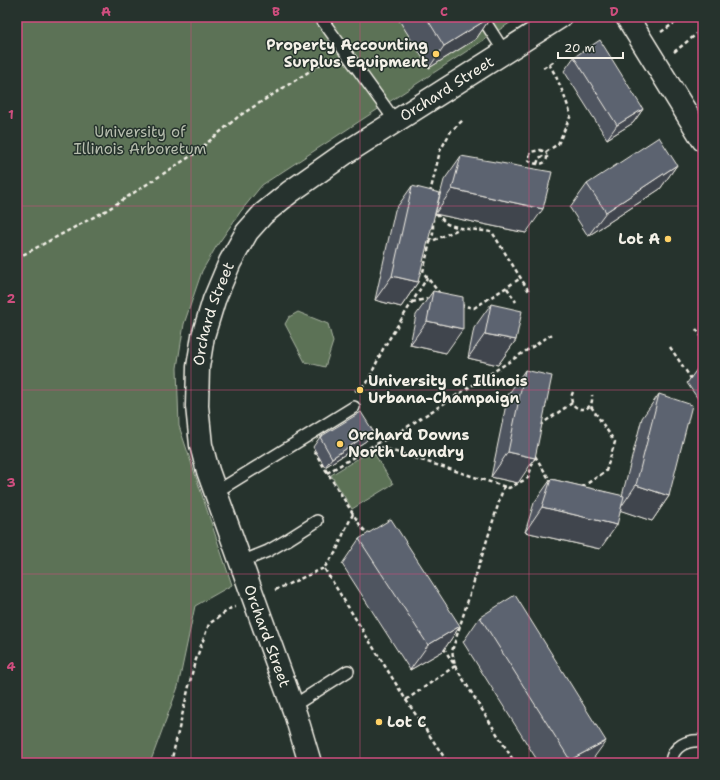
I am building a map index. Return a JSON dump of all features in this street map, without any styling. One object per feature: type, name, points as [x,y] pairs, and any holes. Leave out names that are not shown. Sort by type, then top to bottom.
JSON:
[{"type":"street","name":"Orchard Street","points":[[310,763],[293,706],[208,471],[201,445],[197,406],[198,367],[203,336],[214,300],[230,262],[247,232],[263,214],[296,188],[344,154],[560,17]]},
{"type":"street","points":[[627,17],[703,140]]},
{"type":"lane","points":[[320,17],[396,122]]},
{"type":"lane","points":[[482,17],[505,52]]},
{"type":"lane","points":[[216,492],[354,407]]},
{"type":"lane","points":[[241,562],[268,551],[317,521]]},
{"type":"lane","points":[[293,706],[348,671]]},
{"type":"lane","points":[[671,763],[671,758],[676,750],[685,742],[694,740],[703,741]]},
{"type":"path","points":[[658,33],[676,22],[673,17]]},
{"type":"path","points":[[671,54],[703,29]]},
{"type":"path","points":[[17,258],[113,206],[194,154],[239,116],[343,50]]},
{"type":"path","points":[[550,64],[556,60]]},
{"type":"path","points":[[537,164],[539,158],[558,144],[571,116],[567,103],[549,64],[543,68]]},
{"type":"path","points":[[429,198],[430,187],[440,151],[450,131],[463,120]]},
{"type":"path","points":[[540,150],[546,153],[548,158],[546,162],[542,164],[531,163],[528,160],[531,152],[540,150]]},
{"type":"path","points":[[434,210],[447,224],[461,228],[492,232],[530,294]]},
{"type":"path","points":[[432,218],[434,224],[433,234],[423,272],[444,298]]},
{"type":"path","points":[[430,242],[461,228]]},
{"type":"path","points":[[354,407],[348,396],[367,383],[383,348],[427,278]]},
{"type":"path","points":[[453,304],[474,308],[520,278]]},
{"type":"path","points":[[506,288],[516,302]]},
{"type":"path","points":[[412,302],[441,295]]},
{"type":"path","points":[[696,329],[703,339]]},
{"type":"path","points":[[327,473],[374,445],[393,436],[554,333]]},
{"type":"path","points":[[670,346],[692,380]]},
{"type":"path","points":[[573,392],[571,397],[572,403],[580,409],[584,409],[590,405],[592,395]]},
{"type":"path","points":[[540,425],[572,403]]},
{"type":"path","points":[[581,488],[606,471],[615,442],[590,405]]},
{"type":"path","points":[[305,437],[352,514],[364,530],[373,535]]},
{"type":"path","points":[[374,445],[509,488],[528,478],[535,456],[552,483]]},
{"type":"path","points":[[455,666],[452,651],[504,486]]},
{"type":"path","points":[[170,763],[194,665],[210,624],[231,608],[324,568],[336,552],[352,514]]},
{"type":"path","points":[[324,568],[406,700],[448,763]]},
{"type":"path","points":[[443,647],[515,763]]},
{"type":"path","points":[[406,700],[455,666]]},
{"type":"green space","name":"University of Illinois Arboretum","points":[[17,17],[519,17],[262,185],[241,211],[216,247],[202,271],[184,324],[177,368],[179,426],[232,585],[195,606],[178,687],[150,763],[17,763]]},
{"type":"green space","points":[[298,312],[328,324],[333,342],[325,367],[305,362],[285,324],[289,317]]},
{"type":"green space","points":[[372,450],[393,484],[352,509],[331,475]]},
{"type":"building","points":[[426,17],[491,17],[444,46]]},
{"type":"building","points":[[600,40],[643,109],[617,125],[574,57]]},
{"type":"building","points":[[659,137],[677,165],[606,212],[587,184]]},
{"type":"building","points":[[461,156],[552,172],[543,209],[452,189]]},
{"type":"building","points":[[412,186],[440,193],[418,282],[392,276]]},
{"type":"building","points":[[433,291],[463,297],[463,329],[427,321]]},
{"type":"building","points":[[491,304],[522,311],[516,340],[485,334]]},
{"type":"building","points":[[525,370],[552,376],[535,458],[508,452]]},
{"type":"building","points":[[659,394],[692,405],[669,496],[636,485]]},
{"type":"building","name":"Orchard Downs North Laundry","points":[[361,412],[373,431],[332,458],[320,437]]},
{"type":"building","points":[[551,479],[624,496],[617,525],[542,507]]},
{"type":"building","points":[[391,519],[460,626],[428,645],[359,539]]},
{"type":"building","points":[[515,595],[606,741],[570,760],[480,617]]},
{"type":"place","name":"Property Accounting Surplus Equipment","points":[[436,54]]},
{"type":"place","name":"Lot A","points":[[668,239]]},
{"type":"place","name":"University of Illinois Urbana-Champaign","points":[[360,390]]},
{"type":"place","name":"Orchard Downs North Laundry","points":[[340,444]]},
{"type":"place","name":"Lot C","points":[[379,722]]}]
